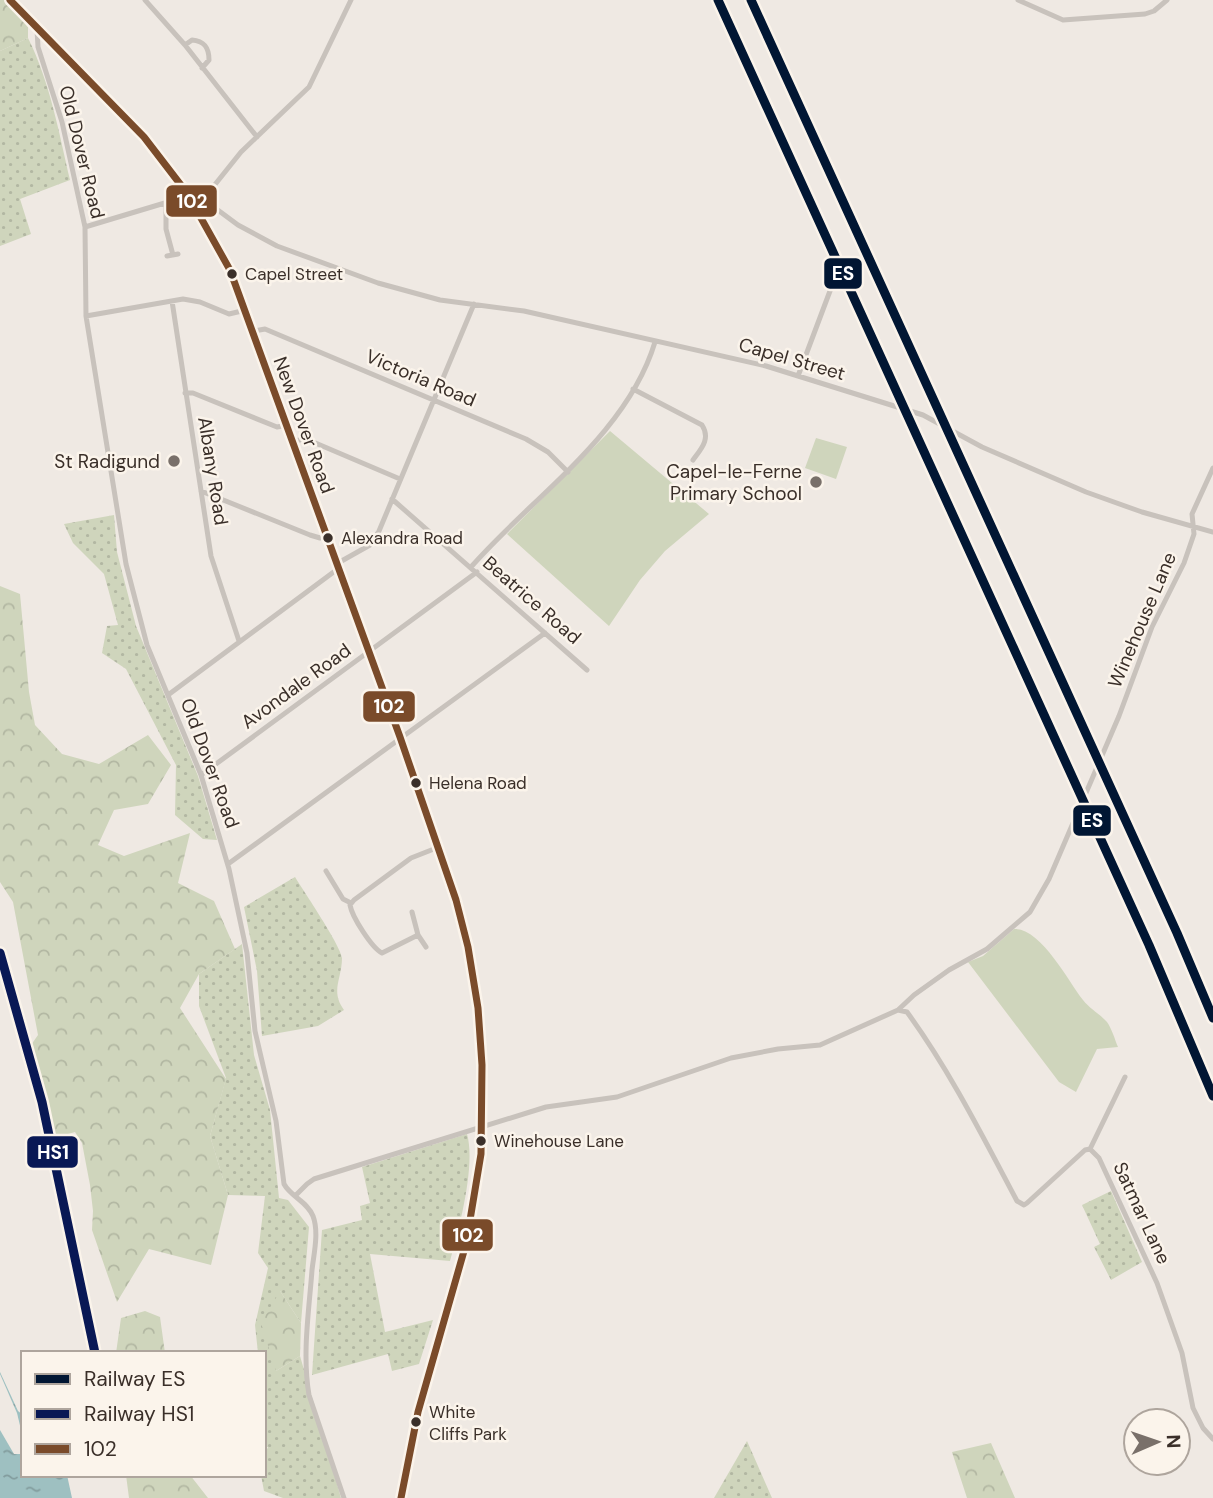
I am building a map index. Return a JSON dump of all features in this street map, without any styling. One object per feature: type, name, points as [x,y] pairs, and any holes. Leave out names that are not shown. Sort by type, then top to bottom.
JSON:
[{"type":"main road","name":"New Dover Road","points":[[10,0],[144,137],[187,193],[230,270],[400,737],[456,900],[472,971],[482,1065],[481,1154],[466,1244],[415,1424],[401,1498]]},
{"type":"street","points":[[145,0],[185,45],[257,137]]},
{"type":"street","points":[[195,206],[207,202],[208,193],[241,152],[309,87],[351,0]]},
{"type":"street","points":[[1018,0],[1063,20],[1145,15],[1167,0]]},
{"type":"street","name":"Old Dover Road","points":[[37,29],[38,47],[62,122],[85,226],[86,316],[126,564],[147,645],[201,775],[228,864],[247,953],[255,1031],[276,1121],[285,1188],[309,1208],[315,1226],[306,1371],[308,1388],[344,1498]]},
{"type":"street","points":[[185,45],[192,40],[205,44],[209,50],[209,60],[202,68]]},
{"type":"street","points":[[85,226],[181,198],[187,193]]},
{"type":"street","points":[[166,202],[166,229],[173,255]]},
{"type":"street","name":"Capel Street","points":[[207,202],[237,225],[285,249],[395,289],[440,300],[524,311],[734,358],[798,376],[923,415],[982,447],[1086,492],[1213,532]]},
{"type":"street","points":[[798,376],[836,275]]},
{"type":"street","points":[[86,316],[192,300],[229,314],[246,310]]},
{"type":"street","name":"Albany Road","points":[[172,301],[213,566],[239,641]]},
{"type":"street","points":[[168,695],[372,542],[474,304]]},
{"type":"street","name":"Victoria Road","points":[[254,331],[265,329],[538,445],[568,472]]},
{"type":"street","name":"Avondale Road","points":[[201,775],[369,652],[474,570],[601,434],[633,389],[655,342]]},
{"type":"street","points":[[633,389],[702,425],[706,440],[693,460]]},
{"type":"street","points":[[185,393],[192,393],[277,427],[288,425]]},
{"type":"street","points":[[293,441],[298,438],[306,439],[400,479]]},
{"type":"street","name":"Winehouse Lane","points":[[295,1196],[307,1184],[322,1177],[546,1107],[617,1097],[731,1058],[778,1049],[820,1045],[898,1010],[949,970],[987,948],[1030,912],[1049,879],[1119,716],[1152,626],[1184,563],[1194,534],[1192,514],[1213,468]]},
{"type":"street","points":[[201,491],[310,535],[320,538],[327,536]]},
{"type":"street","name":"Beatrice Road","points":[[392,499],[587,670]]},
{"type":"street","points":[[228,864],[545,632]]},
{"type":"street","points":[[351,903],[411,858],[439,847]]},
{"type":"street","points":[[326,871],[343,899],[351,903]]},
{"type":"street","points":[[351,903],[353,915],[380,952],[388,952],[418,935]]},
{"type":"street","points":[[412,912],[418,935],[426,947]]},
{"type":"street","name":"Satmar Lane","points":[[898,1010],[907,1012],[959,1093],[1017,1201],[1024,1205],[1027,1203],[1085,1150],[1090,1149],[1099,1158],[1148,1262],[1182,1353],[1193,1408],[1203,1428],[1213,1439]]},
{"type":"street","points":[[1090,1149],[1125,1077]]},
{"type":"green space","points":[[0,0],[6,0],[28,27],[28,38],[0,51]]},
{"type":"green space","points":[[28,38],[48,90],[70,180],[20,199],[31,234],[0,246],[0,51]]},
{"type":"green space","points":[[610,431],[709,514],[665,551],[640,580],[609,626],[507,534]]},
{"type":"green space","points":[[816,438],[847,447],[836,479],[805,468]]},
{"type":"green space","points":[[114,515],[117,552],[136,626],[198,776],[217,840],[203,839],[175,815],[176,765],[126,669],[102,653],[107,626],[118,625],[104,574],[73,543],[64,524]]},
{"type":"green space","points":[[0,586],[20,594],[29,692],[35,725],[62,754],[99,764],[148,735],[171,765],[148,804],[114,810],[98,845],[124,856],[190,833],[178,883],[214,901],[235,949],[199,974],[180,1008],[226,1079],[210,1136],[228,1195],[211,1265],[149,1249],[117,1302],[92,1230],[93,1211],[82,1143],[75,1132],[54,1138],[31,1045],[38,1035],[13,902],[0,882]]},
{"type":"green space","points":[[295,877],[340,952],[342,965],[337,991],[344,1010],[318,1026],[262,1036],[257,971],[244,907]]},
{"type":"green space","points":[[1014,929],[1024,931],[1044,946],[1083,1000],[1107,1022],[1118,1047],[1097,1049],[1076,1092],[1059,1082],[968,962],[983,956]]},
{"type":"green space","points":[[242,944],[254,1055],[270,1110],[279,1198],[288,1200],[309,1227],[301,1323],[280,1291],[276,1371],[300,1356],[341,1498],[283,1498],[264,1491],[261,1477],[266,1477],[268,1447],[266,1351],[258,1351],[255,1325],[268,1268],[258,1253],[265,1196],[228,1195],[210,1136],[226,1078],[199,1006],[199,974]]},
{"type":"green space","points":[[467,1134],[468,1179],[450,1261],[370,1254],[385,1332],[433,1320],[419,1364],[392,1371],[388,1354],[312,1375],[322,1230],[362,1220],[360,1206],[370,1203],[362,1167]]},
{"type":"green space","points":[[1111,1191],[1142,1262],[1111,1280],[1094,1247],[1100,1244],[1082,1205]]},
{"type":"green space","points":[[280,1291],[301,1323],[300,1356],[276,1371],[261,1323]]},
{"type":"green space","points":[[145,1311],[160,1317],[165,1351],[116,1351],[121,1318]]},
{"type":"green space","points":[[747,1441],[772,1498],[714,1498]]},
{"type":"green space","points":[[991,1443],[1015,1498],[967,1498],[952,1452]]},
{"type":"green space","points":[[126,1477],[192,1477],[208,1498],[129,1498]]},
{"type":"water","points":[[0,1372],[21,1413],[21,1477],[67,1477],[72,1498],[0,1498]]},
{"type":"pier","points":[[0,1374],[17,1413],[21,1430],[21,1454],[14,1454],[0,1430]]},
{"type":"rail line","name":"ES","points":[[718,0],[1149,945],[1213,1096]]},
{"type":"rail line","name":"ES","points":[[751,0],[1177,933],[1213,1018]]},
{"type":"rail line","name":"HS1","points":[[0,953],[42,1102],[95,1351]]},
{"type":"transit line","name":"102","points":[[10,0],[144,137],[187,193],[230,270],[400,737],[456,900],[468,947],[478,1008],[482,1065],[481,1154],[466,1244],[418,1412],[401,1498]]},
{"type":"place","name":"Capel Street","points":[[232,274]]},
{"type":"place","name":"St Radigund","points":[[174,461]]},
{"type":"place","name":"Capel-le-Ferne Primary School","points":[[816,482]]},
{"type":"place","name":"Alexandra Road","points":[[328,538]]},
{"type":"place","name":"Helena Road","points":[[416,783]]},
{"type":"place","name":"Winehouse Lane","points":[[481,1141]]},
{"type":"place","name":"White Cliffs Park","points":[[416,1422]]}]
